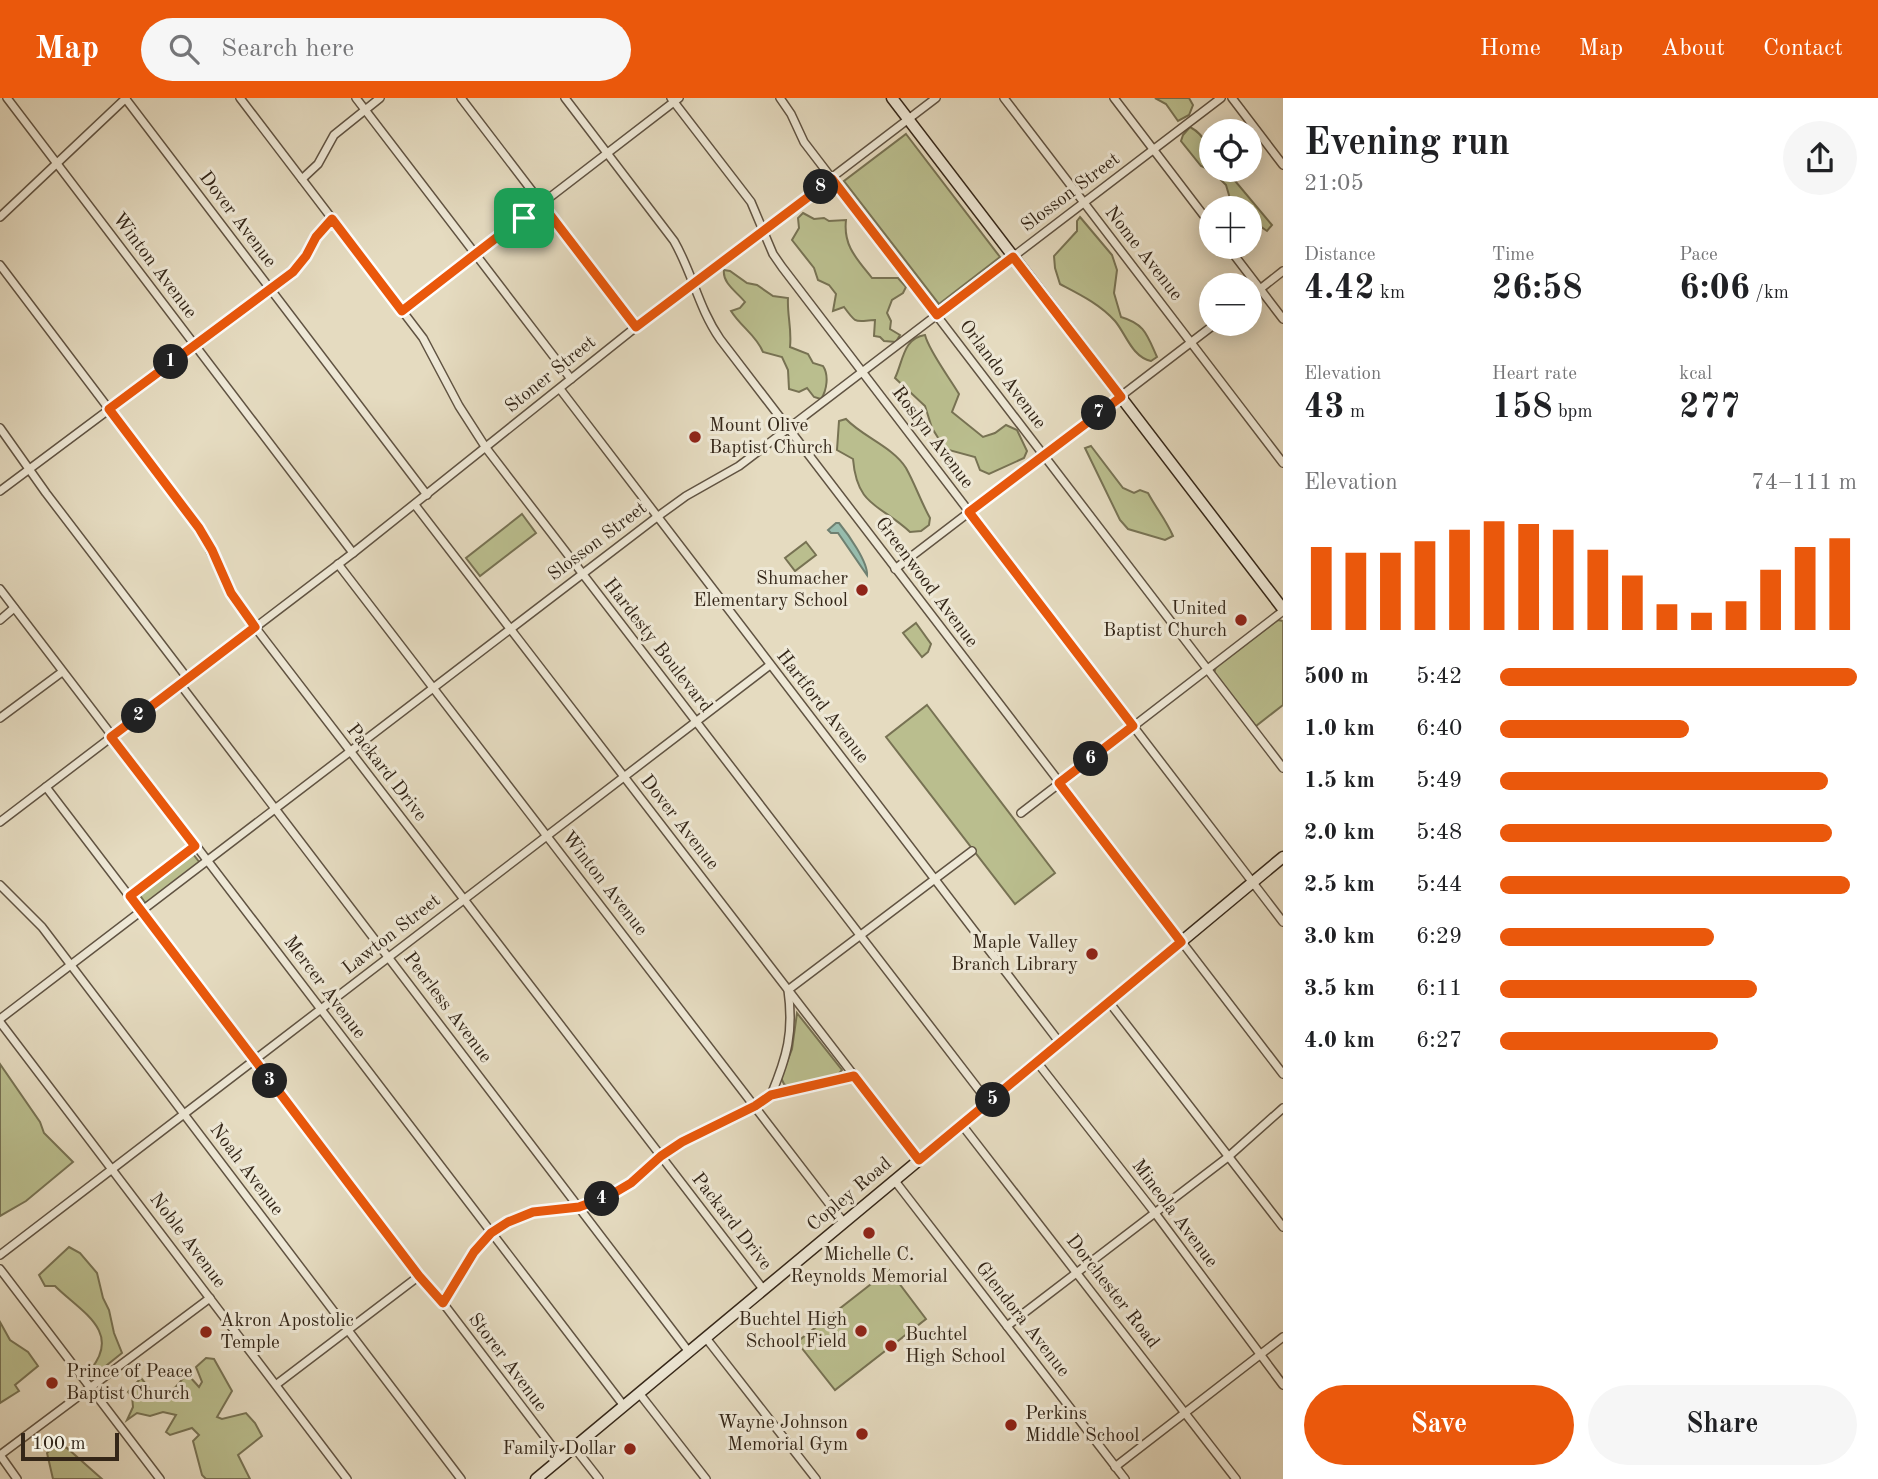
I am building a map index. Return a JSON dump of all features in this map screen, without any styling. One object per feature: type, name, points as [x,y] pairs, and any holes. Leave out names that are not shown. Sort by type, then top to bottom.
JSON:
[{"type":"main road","points":[[892,98],[1283,610]]},
{"type":"main road","name":"Copley Road","points":[[536,1479],[1283,858]]},
{"type":"street","name":"Winton Avenue","points":[[7,98],[353,553]]},
{"type":"street","points":[[0,217],[125,98]]},
{"type":"street","name":"Dover Avenue","points":[[125,98],[427,495]]},
{"type":"street","name":"Hardesty Boulevard","points":[[240,98],[434,355],[459,406],[486,448],[989,1103]]},
{"type":"street","points":[[356,98],[571,379]]},
{"type":"street","points":[[302,179],[318,164],[334,135],[380,98]]},
{"type":"street","points":[[461,98],[636,327]]},
{"type":"street","name":"Greenwood Avenue","points":[[565,98],[674,241],[709,323],[1283,1074]]},
{"type":"street","name":"Orlando Avenue","points":[[780,98],[804,142],[1283,768]]},
{"type":"street","name":"Stoner Street","points":[[0,822],[353,553],[636,327],[936,98]]},
{"type":"street","name":"Nome Avenue","points":[[1004,98],[1283,463]]},
{"type":"street","points":[[1114,98],[1199,209]]},
{"type":"street","name":"Slosson Street","points":[[0,1021],[656,517],[686,496],[739,466],[789,429],[1221,98]]},
{"type":"street","points":[[1232,98],[1283,165]]},
{"type":"street","points":[[402,311],[675,99]]},
{"type":"street","name":"Roslyn Avenue","points":[[675,99],[748,198],[782,267],[1283,922]]},
{"type":"street","points":[[0,491],[270,289],[303,261],[316,237],[332,219]]},
{"type":"street","points":[[1237,259],[1248,273]]},
{"type":"street","name":"Packard Drive","points":[[0,265],[199,528],[231,593],[255,627],[763,1289]]},
{"type":"street","points":[[1262,287],[1283,271]]},
{"type":"street","points":[[1262,292],[1283,319]]},
{"type":"street","points":[[895,569],[1199,336]]},
{"type":"street","name":"Hartford Avenue","points":[[560,389],[1060,1044]]},
{"type":"street","name":"Peerless Avenue","points":[[0,428],[276,809],[689,1352]]},
{"type":"street","name":"Dover Avenue","points":[[415,505],[919,1160]]},
{"type":"street","name":"Winton Avenue","points":[[338,564],[844,1223]]},
{"type":"street","name":"Mercer Avenue","points":[[0,589],[624,1406]]},
{"type":"street","points":[[0,620],[14,608]]},
{"type":"street","points":[[1021,813],[1283,610]]},
{"type":"street","name":"Lawton Street","points":[[0,1255],[769,665]]},
{"type":"street","points":[[0,718],[62,672]]},
{"type":"street","name":"Storer Avenue","points":[[46,787],[561,1458]]},
{"type":"street","points":[[130,896],[195,846]]},
{"type":"street","points":[[771,1095],[783,1066],[790,1038],[792,1018],[788,990],[972,850]]},
{"type":"street","name":"Noah Avenue","points":[[0,885],[29,912],[461,1479]]},
{"type":"street","points":[[1110,1002],[1283,1227]]},
{"type":"street","name":"Noble Avenue","points":[[0,1021],[347,1479]]},
{"type":"street","name":"Mineola Avenue","points":[[1037,1062],[1283,1385]]},
{"type":"street","points":[[443,1303],[471,1256],[491,1233],[508,1222],[533,1212],[579,1207],[609,1196],[623,1189],[661,1156],[682,1142],[755,1106],[771,1095],[854,1076]]},
{"type":"street","points":[[1007,1326],[1228,1157],[1283,1108]]},
{"type":"street","name":"Dorchester Road","points":[[962,1125],[1236,1479]]},
{"type":"street","name":"Glendora Avenue","points":[[895,1181],[1125,1479]]},
{"type":"street","points":[[0,1269],[160,1479]]},
{"type":"street","points":[[277,1384],[419,1276]]},
{"type":"street","points":[[17,1479],[0,1455],[210,1298]]},
{"type":"street","points":[[1115,1467],[1283,1337]]},
{"type":"street","points":[[706,1338],[812,1477]]},
{"type":"street","points":[[639,1393],[706,1479]]},
{"type":"street","points":[[574,1447],[599,1479]]},
{"type":"shaded area","points":[[1155,98],[1189,98],[1193,105],[1189,115],[1178,121],[1166,104]]},
{"type":"shaded area","points":[[1190,127],[1199,134],[1199,164],[1181,141]]},
{"type":"shaded area","points":[[906,134],[1000,257],[939,304],[844,181]]},
{"type":"shaded area","points":[[1223,182],[1236,182],[1248,196],[1229,196]]},
{"type":"shaded area","points":[[803,213],[814,219],[846,220],[849,245],[872,278],[898,278],[906,287],[903,293],[892,300],[887,313],[891,321],[890,329],[900,335],[896,342],[884,341],[874,336],[875,320],[857,321],[844,307],[833,311],[836,294],[829,285],[818,280],[814,268],[792,240],[799,228],[798,218]]},
{"type":"shaded area","points":[[1262,213],[1272,225],[1267,231],[1262,227]]},
{"type":"shaded area","points":[[1080,217],[1112,255],[1117,270],[1114,293],[1121,317],[1135,323],[1144,331],[1157,357],[1151,361],[1144,359],[1134,350],[1115,321],[1103,309],[1060,284],[1054,256],[1077,231]]},
{"type":"shaded area","points":[[724,270],[747,283],[757,285],[773,296],[788,298],[790,347],[808,354],[813,363],[823,366],[826,382],[821,399],[814,397],[807,388],[799,392],[789,389],[788,370],[782,357],[763,352],[731,311],[740,308],[745,302],[728,283]]},
{"type":"shaded area","points":[[925,335],[959,394],[952,412],[983,437],[1006,425],[1017,430],[1027,451],[1024,458],[989,474],[980,470],[975,457],[945,449],[932,428],[925,406],[895,378],[908,346],[918,337]]},
{"type":"shaded area","points":[[846,419],[894,454],[906,468],[930,518],[929,525],[921,531],[910,532],[865,496],[855,475],[853,459],[837,450],[839,421]]},
{"type":"shaded area","points":[[1091,446],[1123,488],[1134,493],[1140,490],[1148,493],[1173,536],[1165,540],[1128,529],[1120,520],[1085,448]]},
{"type":"shaded area","points":[[522,514],[536,533],[480,576],[466,558]]},
{"type":"shaded area","points":[[839,523],[857,548],[867,575],[838,533],[828,530]]},
{"type":"shaded area","points":[[806,542],[816,555],[795,571],[785,558]]},
{"type":"shaded area","points":[[1278,620],[1283,621],[1283,705],[1256,726],[1214,673],[1216,667]]},
{"type":"shaded area","points":[[916,623],[931,644],[922,657],[903,633]]},
{"type":"shaded area","points":[[927,705],[1055,873],[1015,904],[886,737]]},
{"type":"shaded area","points":[[193,854],[200,863],[146,904],[139,894]]},
{"type":"shaded area","points":[[797,1013],[842,1070],[837,1076],[789,1087],[784,1084],[781,1078],[792,1049]]},
{"type":"shaded area","points":[[0,1064],[40,1122],[44,1133],[73,1162],[26,1201],[0,1216]]},
{"type":"shaded area","points":[[69,1247],[80,1253],[97,1273],[122,1353],[97,1373],[91,1369],[102,1344],[100,1333],[86,1313],[55,1286],[45,1286],[39,1275]]},
{"type":"shaded area","name":"Buchtel High School Field","points":[[889,1270],[926,1319],[835,1390],[797,1342]]},
{"type":"shaded area","points":[[0,1322],[10,1340],[28,1352],[38,1366],[15,1385],[19,1391],[0,1403]]},
{"type":"shaded area","points":[[206,1358],[214,1359],[232,1391],[217,1417],[222,1419],[246,1413],[262,1436],[238,1455],[250,1479],[206,1479],[202,1475],[193,1441],[199,1435],[192,1428],[170,1435],[166,1432],[176,1415],[163,1412],[150,1416],[137,1413],[127,1420],[133,1407],[132,1396],[128,1392],[141,1378],[156,1396],[169,1393],[185,1376],[190,1377],[199,1387],[202,1382],[196,1367]]},
{"type":"shaded area","points":[[56,1445],[67,1448],[102,1479],[53,1479],[47,1453]]},
{"type":"place","name":"Mount Olive Baptist Church","points":[[695,437]]},
{"type":"place","name":"Shumacher Elementary School","points":[[862,590]]},
{"type":"place","name":"United Baptist Church","points":[[1241,620]]},
{"type":"place","name":"Maple Valley Branch Library","points":[[1092,954]]},
{"type":"place","name":"Michelle C. Reynolds Memorial","points":[[869,1233]]},
{"type":"place","name":"Buchtel High School Field","points":[[861,1331]]},
{"type":"place","name":"Akron Apostolic Temple","points":[[206,1332]]},
{"type":"place","name":"Buchtel High School","points":[[891,1346]]},
{"type":"place","name":"Prince of Peace Baptist Church","points":[[52,1383]]},
{"type":"place","name":"Perkins Middle School","points":[[1011,1425]]},
{"type":"place","name":"Wayne Johnson Memorial Gym","points":[[862,1434]]},
{"type":"place","name":"Family Dollar","points":[[630,1449]]},
{"type":"route","points":[[832,179],[937,315],[1013,257],[1121,397],[969,512],[1133,726],[1059,783],[1181,942],[919,1160],[854,1076],[771,1095],[755,1106],[682,1142],[661,1156],[623,1189],[609,1196],[579,1207],[533,1212],[508,1222],[491,1233],[474,1252],[443,1303],[419,1276],[130,896],[195,846],[111,737],[255,627],[231,593],[199,528],[109,409],[293,272],[303,261],[316,237],[332,219],[402,311],[524,218],[541,203],[636,327],[832,179]]}]
